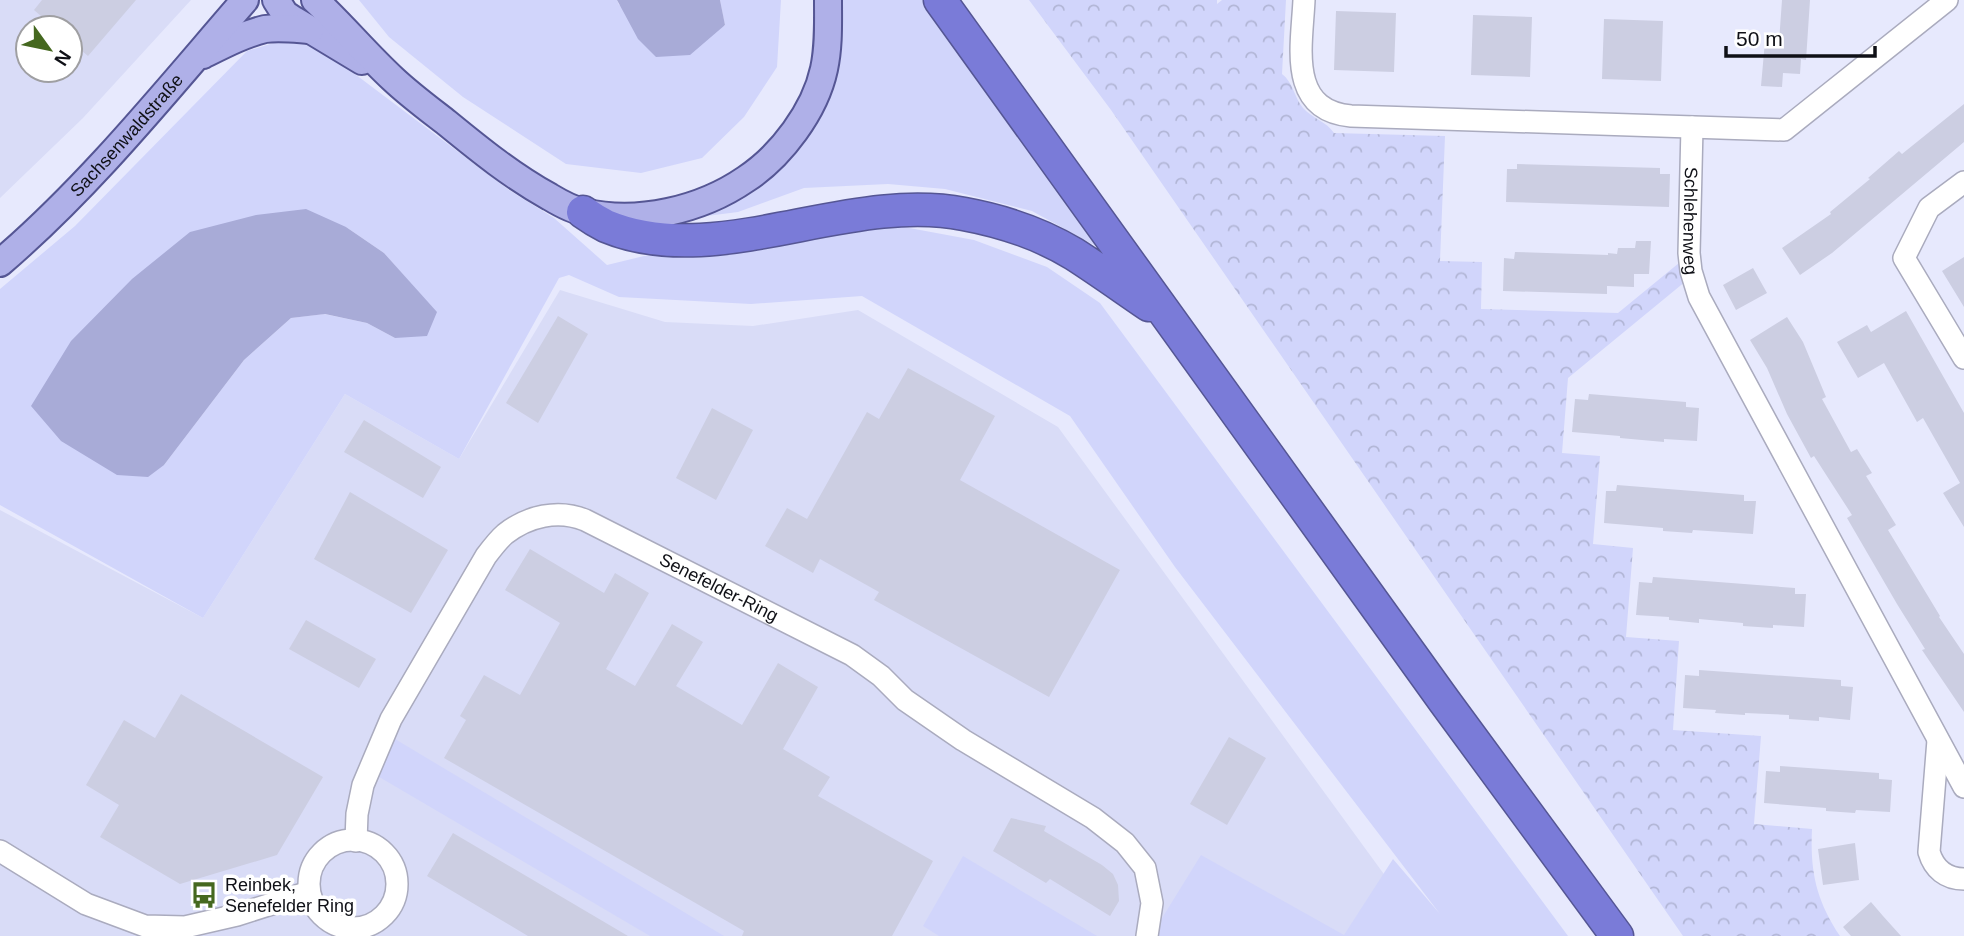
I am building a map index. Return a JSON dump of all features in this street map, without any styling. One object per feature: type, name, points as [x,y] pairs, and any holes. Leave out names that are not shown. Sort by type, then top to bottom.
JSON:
[{"type":"highway","points":[[940,0],[1429,680],[1617,936]]},
{"type":"highway","points":[[583,212],[606,225],[632,233],[657,239],[686,241],[745,235],[863,213],[896,210],[963,214],[1040,237],[1073,254],[1168,318]]},
{"type":"main road","name":"Sachsenwaldstraße","points":[[0,263],[93,175],[244,0]]},
{"type":"main road","points":[[276,0],[285,13],[310,30],[394,80]]},
{"type":"main road","points":[[314,0],[394,80],[497,164],[563,204],[583,212],[617,216],[667,212],[702,202],[732,189],[757,172],[779,152],[799,126],[824,71],[828,0]]},
{"type":"main road","points":[[192,61],[230,42],[265,29],[310,30]]},
{"type":"street","points":[[1304,0],[1301,61],[1303,79],[1315,99],[1334,112],[1345,115],[1784,130],[1947,0]]},
{"type":"street","name":"Schlehenweg","points":[[1692,127],[1688,244],[1695,289],[1964,787]]},
{"type":"street","points":[[1964,182],[1929,208],[1904,258],[1964,358]]},
{"type":"street","name":"Senefelder-Ring","points":[[356,841],[363,785],[391,719],[486,556],[505,534],[530,519],[570,514],[852,655],[881,676],[905,700],[963,740],[1093,818],[1125,843],[1145,868],[1152,903],[1147,936]]},
{"type":"street","points":[[1938,740],[1929,852],[1940,871],[1953,878],[1964,879]]},
{"type":"street","points":[[356,841],[370,844],[382,852],[391,863],[396,877],[396,891],[391,905],[372,930],[345,928],[332,923],[322,916],[309,892],[309,879],[320,855],[342,842],[356,841]]},
{"type":"street","points":[[0,851],[86,904],[145,926],[185,928],[309,892]]},
{"type":"shaded area","points":[[0,0],[191,0],[83,118],[0,198]]},
{"type":"shaded area","points":[[617,0],[720,0],[725,25],[690,55],[656,57],[638,39]]},
{"type":"shaded area","points":[[306,209],[346,227],[384,253],[437,312],[427,336],[395,338],[367,323],[325,314],[291,318],[244,360],[164,465],[148,477],[117,475],[61,441],[31,406],[71,341],[132,279],[190,232],[256,215]]},
{"type":"shaded area","points":[[560,290],[665,322],[753,326],[858,310],[1058,427],[1429,936],[0,936],[0,510],[203,618],[345,394],[459,459]]},
{"type":"green space","points":[[359,0],[617,0],[619,5],[725,26],[720,0],[781,0],[777,67],[744,117],[702,158],[641,173],[566,164],[463,97],[389,37]]},
{"type":"green space","points":[[839,0],[924,0],[1105,251],[1032,211],[945,189],[888,184],[804,188],[738,212],[667,221],[820,111],[839,59],[843,17]]},
{"type":"green space","points":[[1029,0],[1217,0],[1217,4],[1222,0],[1286,0],[1282,74],[1307,111],[1334,133],[1445,136],[1440,261],[1482,262],[1481,309],[1618,313],[1679,263],[1686,281],[1568,378],[1562,453],[1600,456],[1593,544],[1633,548],[1626,637],[1679,641],[1673,730],[1761,736],[1754,824],[1812,829],[1816,885],[1825,910],[1840,936],[1683,936],[1111,110]]},
{"type":"green space","points":[[290,38],[323,50],[509,190],[554,218],[607,265],[644,256],[738,253],[877,222],[974,240],[1047,267],[1100,303],[1568,936],[1151,936],[1201,855],[1344,935],[1393,859],[1440,914],[1175,567],[1070,416],[862,296],[751,304],[619,297],[569,275],[559,278],[459,459],[345,394],[203,618],[0,505],[0,289],[75,226],[247,51]],"holes":[[[346,227],[384,253],[436,312],[395,338],[367,323],[324,314],[291,318],[244,360],[164,465],[190,232]]]},
{"type":"green space","points":[[385,733],[724,936],[650,936],[369,771]]},
{"type":"green space","points":[[963,856],[1097,936],[939,936],[923,926]]},
{"type":"building","points":[[42,0],[136,0],[88,56],[84,53],[84,14],[39,14],[34,10]]},
{"type":"building","points":[[1782,0],[1810,0],[1806,60],[1801,59],[1800,74],[1783,73],[1782,87],[1761,86],[1765,41],[1779,42]]},
{"type":"building","points":[[1336,11],[1396,13],[1394,72],[1334,70]]},
{"type":"building","points":[[1473,15],[1532,17],[1530,77],[1471,75]]},
{"type":"building","points":[[1604,19],[1663,21],[1661,81],[1602,79]]},
{"type":"building","points":[[1964,104],[1964,142],[1832,253],[1800,275],[1782,248],[1831,214],[1830,212],[1899,151],[1902,154]]},
{"type":"building","points":[[1517,164],[1660,168],[1660,174],[1670,174],[1669,207],[1506,202],[1507,169],[1517,169]]},
{"type":"building","points":[[1636,241],[1651,241],[1649,274],[1634,274],[1634,287],[1607,286],[1607,294],[1503,291],[1504,258],[1514,259],[1515,252],[1608,255],[1617,254],[1618,248],[1635,248]]},
{"type":"building","points":[[1964,257],[1964,307],[1942,271]]},
{"type":"building","points":[[1753,268],[1767,293],[1736,310],[1723,285]]},
{"type":"building","points":[[1906,311],[1964,413],[1964,527],[1943,493],[1960,483],[1923,418],[1917,422],[1884,363],[1858,378],[1837,342],[1867,325],[1871,332]]},
{"type":"building","points":[[558,316],[588,334],[538,423],[506,403]]},
{"type":"building","points":[[1787,317],[1803,342],[1826,397],[1822,399],[1851,452],[1857,449],[1872,473],[1866,476],[1896,525],[1888,530],[1964,654],[1964,712],[1922,650],[1925,649],[1847,518],[1852,515],[1814,456],[1811,458],[1787,414],[1767,368],[1750,340]]},
{"type":"building","points":[[908,368],[995,416],[960,480],[1120,570],[1049,697],[874,600],[879,592],[820,559],[813,573],[765,546],[787,508],[807,519],[867,412],[879,419]]},
{"type":"building","points":[[1589,394],[1686,402],[1686,407],[1699,408],[1697,441],[1664,439],[1664,442],[1572,432],[1575,399],[1588,400]]},
{"type":"building","points":[[712,408],[753,430],[716,500],[676,478]]},
{"type":"building","points":[[364,420],[441,467],[423,498],[344,452]]},
{"type":"building","points":[[1617,485],[1744,495],[1744,501],[1756,501],[1753,534],[1663,531],[1663,528],[1604,523],[1606,491],[1616,491]]},
{"type":"building","points":[[350,492],[448,550],[411,613],[314,559]]},
{"type":"building","points":[[530,549],[604,593],[615,573],[649,593],[606,669],[635,686],[672,624],[703,642],[676,686],[742,725],[778,663],[818,687],[783,749],[830,777],[818,796],[933,861],[892,936],[742,936],[744,931],[444,758],[466,720],[460,716],[484,675],[520,695],[560,623],[505,590]]},
{"type":"building","points":[[1653,577],[1795,588],[1795,594],[1806,594],[1804,627],[1743,626],[1743,623],[1699,619],[1699,623],[1669,620],[1669,617],[1636,615],[1639,582],[1652,583]]},
{"type":"building","points":[[306,620],[376,659],[359,688],[289,649]]},
{"type":"building","points":[[1699,670],[1841,680],[1841,686],[1853,687],[1850,720],[1819,717],[1819,721],[1789,719],[1789,715],[1745,715],[1683,708],[1685,675],[1699,676]]},
{"type":"building","points":[[181,694],[323,777],[277,855],[180,884],[100,837],[119,805],[86,785],[124,720],[155,738]]},
{"type":"building","points":[[1229,737],[1266,758],[1227,825],[1190,804]]},
{"type":"building","points":[[1780,766],[1879,773],[1879,779],[1892,780],[1890,812],[1826,811],[1826,808],[1764,803],[1766,771],[1780,772]]},
{"type":"building","points":[[1011,818],[1046,826],[1044,831],[1113,874],[1118,885],[1119,901],[1110,916],[1050,879],[1046,883],[993,851]]},
{"type":"building","points":[[453,833],[628,936],[528,936],[427,876]]},
{"type":"building","points":[[1855,843],[1859,880],[1823,885],[1818,849]]},
{"type":"building","points":[[1871,902],[1901,936],[1851,936],[1843,927]]},
{"type":"place","name":"Reinbek, Senefelder Ring","points":[[204,895]]}]
